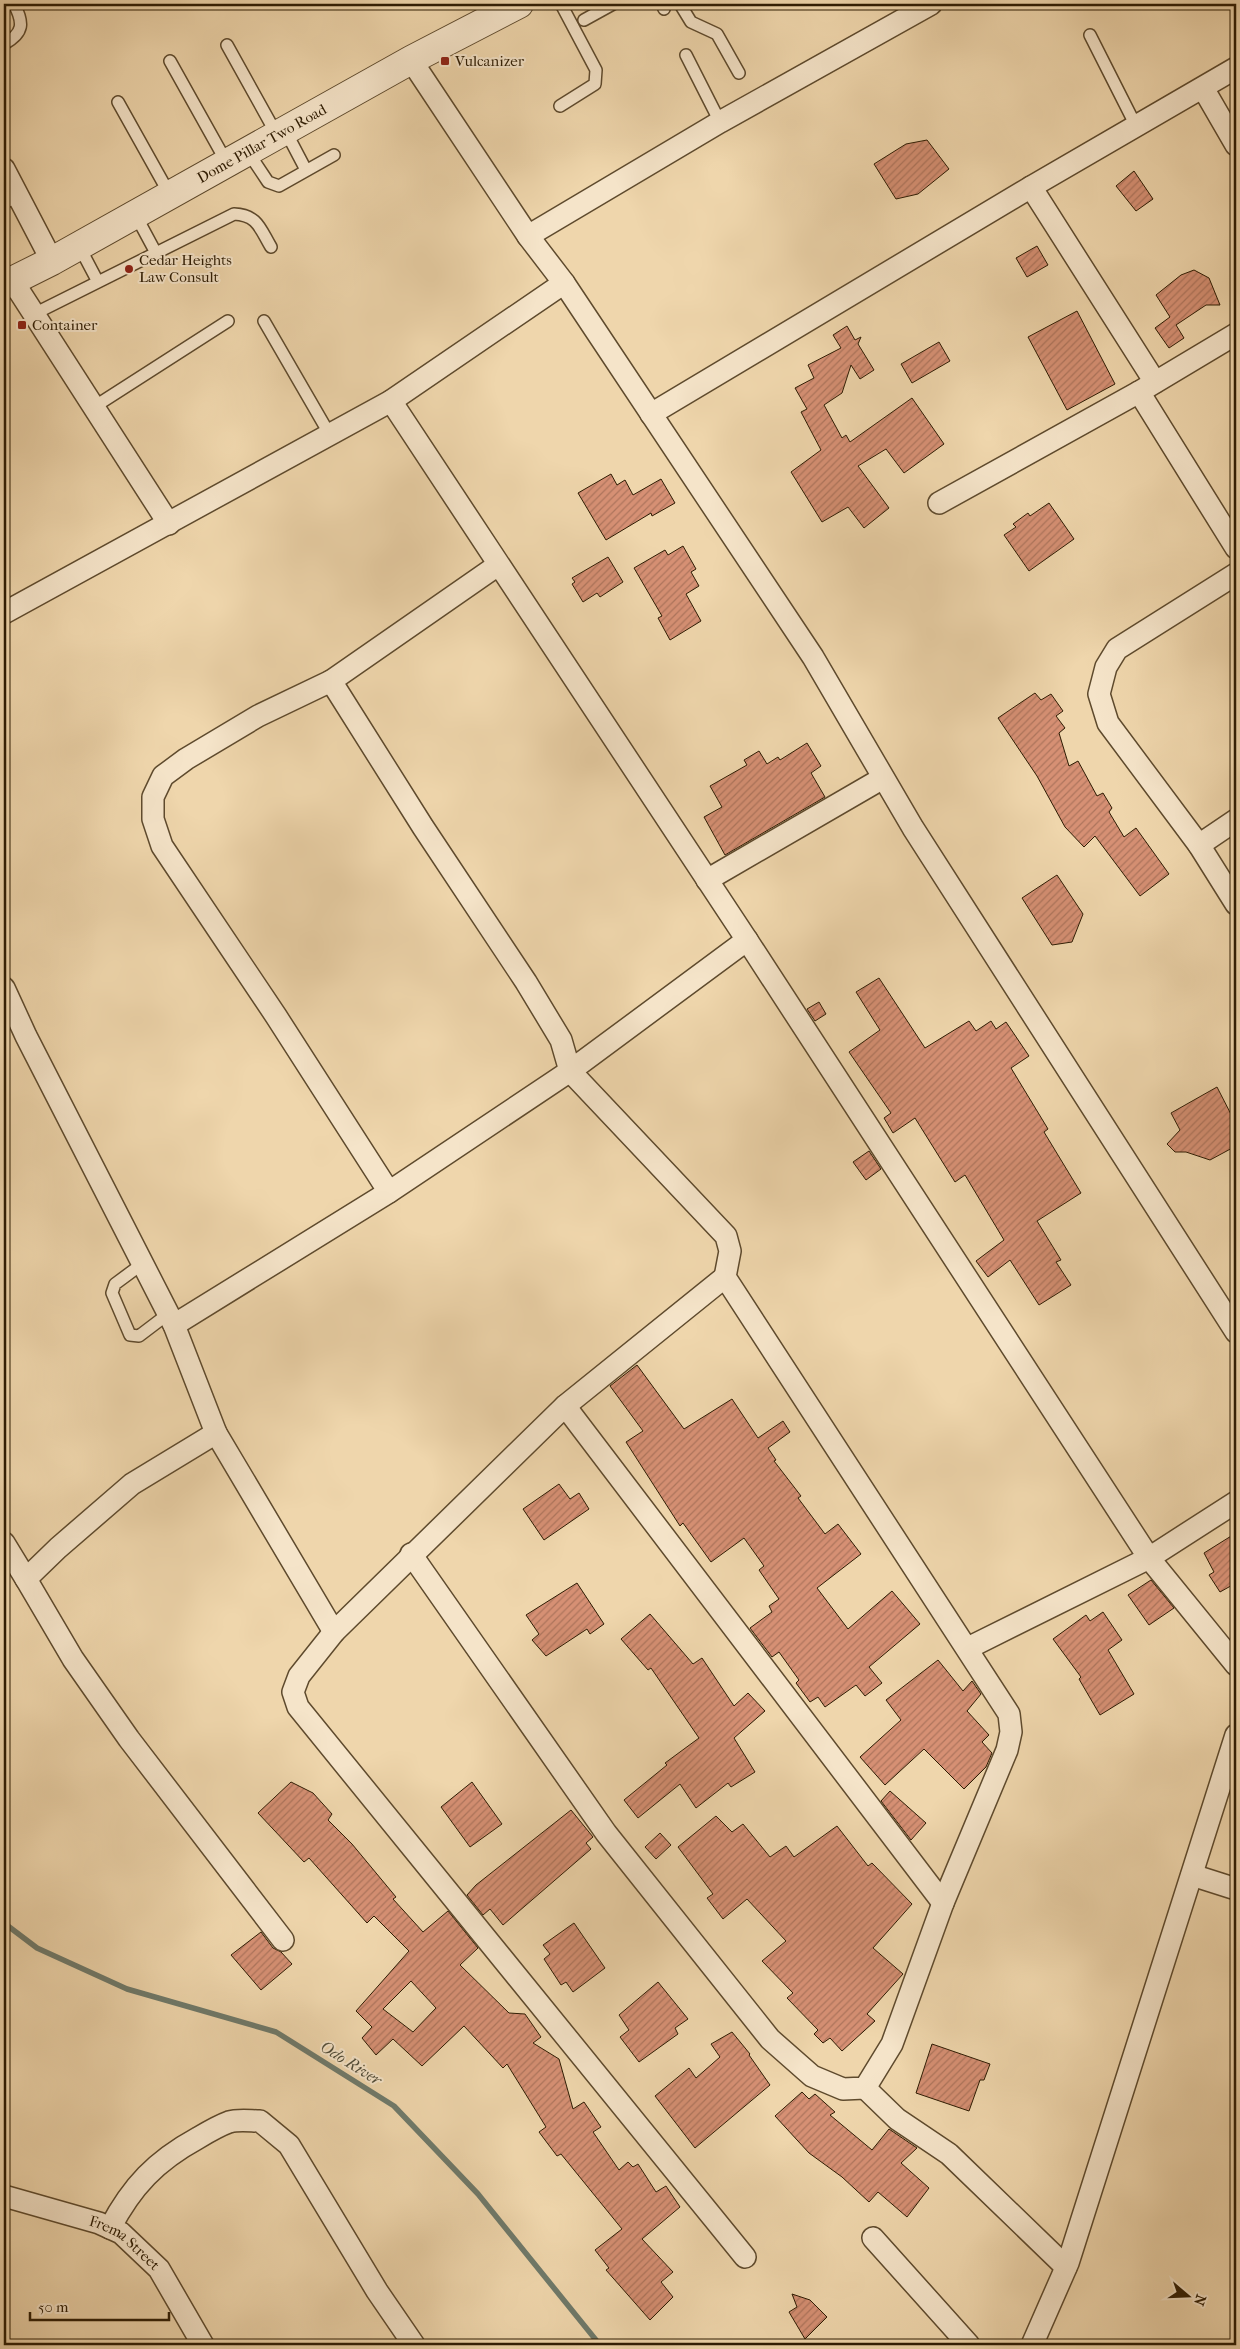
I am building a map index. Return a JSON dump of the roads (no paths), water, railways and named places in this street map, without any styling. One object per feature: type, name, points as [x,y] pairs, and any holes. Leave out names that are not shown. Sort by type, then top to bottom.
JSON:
[{"type":"street","points":[[528,236],[720,122],[931,4]]},
{"type":"street","name":"Dome Pillar Two Road","points":[[8,283],[52,261],[502,7]]},
{"type":"street","points":[[411,60],[528,236],[564,283],[813,657],[883,778],[1236,1332]]},
{"type":"street","points":[[651,414],[1031,187],[1236,68]]},
{"type":"street","points":[[1203,88],[1236,145]]},
{"type":"street","points":[[4,169],[11,200],[52,261]]},
{"type":"street","points":[[1031,187],[1147,387],[1236,548]]},
{"type":"street","points":[[8,283],[34,314],[169,524]]},
{"type":"street","points":[[4,612],[169,524],[391,401],[564,283]]},
{"type":"street","points":[[939,503],[1147,387],[1236,334]]},
{"type":"street","points":[[391,401],[498,566],[747,940],[1149,1558],[1236,1664]]},
{"type":"street","points":[[389,1192],[276,1016],[162,846],[153,818],[153,797],[163,776],[186,759],[258,716],[331,680],[498,566]]},
{"type":"street","points":[[1236,574],[1117,649],[1106,667],[1099,694],[1108,723],[1199,845],[1236,904]]},
{"type":"street","points":[[331,680],[423,827],[526,982],[561,1040],[570,1070],[726,1236],[730,1252],[725,1277],[565,1406],[411,1554],[334,1632],[299,1676],[293,1692],[298,1707],[746,2257]]},
{"type":"street","points":[[706,880],[883,778]]},
{"type":"street","points":[[1199,845],[1236,820]]},
{"type":"street","points":[[171,1320],[389,1192],[570,1070],[747,940]]},
{"type":"street","points":[[4,988],[171,1320],[216,1433],[334,1632]]},
{"type":"street","points":[[725,1277],[968,1648],[1009,1714],[1011,1732],[1007,1750],[943,1903],[892,2044],[865,2088]]},
{"type":"street","points":[[565,1406],[943,1903]]},
{"type":"street","points":[[26,1579],[58,1548],[132,1484],[216,1433]]},
{"type":"street","points":[[968,1648],[1149,1558],[1236,1502]]},
{"type":"street","points":[[4,1543],[74,1659],[129,1739],[283,1940]]},
{"type":"street","points":[[411,1554],[606,1833],[770,2039],[812,2076],[843,2089],[865,2088],[897,2119],[949,2154],[1066,2267]]},
{"type":"street","points":[[1032,2345],[1066,2267],[1236,1735]]},
{"type":"street","points":[[1192,1875],[1236,1890]]},
{"type":"street","points":[[110,2228],[124,2202],[140,2181],[178,2150],[213,2129],[231,2122],[260,2121],[289,2145],[377,2291],[414,2345]]},
{"type":"street","name":"Frema Street","points":[[4,2196],[65,2212],[121,2233],[159,2269],[203,2345]]},
{"type":"street","points":[[873,2238],[969,2345]]},
{"type":"lane","points":[[4,44],[14,38],[21,27],[20,16],[14,4]]},
{"type":"lane","points":[[560,106],[595,84],[597,78],[596,70],[561,4]]},
{"type":"lane","points":[[584,20],[596,8],[614,4]]},
{"type":"lane","points":[[680,4],[691,22],[717,34],[739,74]]},
{"type":"lane","points":[[1090,35],[1136,126]]},
{"type":"lane","points":[[227,45],[306,170]]},
{"type":"lane","points":[[686,55],[720,122]]},
{"type":"lane","points":[[170,61],[237,157],[273,185],[279,186],[334,155]]},
{"type":"lane","points":[[118,102],[170,194]]},
{"type":"lane","points":[[135,214],[156,253]]},
{"type":"lane","points":[[34,314],[234,214],[245,215],[254,219],[271,247]]},
{"type":"lane","points":[[79,245],[98,282]]},
{"type":"lane","points":[[94,407],[228,321]]},
{"type":"lane","points":[[264,321],[330,435]]},
{"type":"lane","points":[[142,1264],[115,1284],[112,1293],[130,1335],[139,1336],[171,1320]]},
{"type":"waterway","name":"Odo River","points":[[4,1923],[37,1948],[127,1989],[276,2032],[394,2106],[478,2194],[600,2345]]},
{"type":"place","name":"Vulcanizer","points":[[445,61]]},
{"type":"place","name":"Cedar Heights Law Consult","points":[[129,269]]},
{"type":"place","name":"Container","points":[[22,325]]}]
